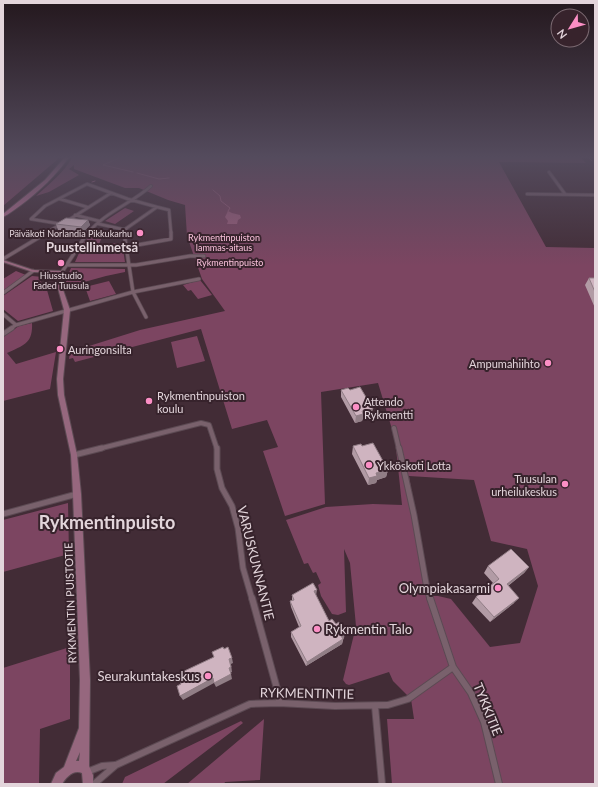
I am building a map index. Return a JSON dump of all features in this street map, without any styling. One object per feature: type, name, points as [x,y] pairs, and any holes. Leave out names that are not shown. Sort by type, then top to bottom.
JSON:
[{"type":"main road","points":[[3,216],[33,193]]},
{"type":"street","points":[[61,224],[31,219],[45,206],[71,193]]},
{"type":"street","points":[[3,260],[111,193],[169,210],[171,239],[126,247]]},
{"type":"street","points":[[3,260],[33,271],[62,272],[81,240],[100,221],[142,193]]},
{"type":"street","points":[[527,194],[595,195]]},
{"type":"street","points":[[60,199],[87,207]]},
{"type":"street","points":[[146,317],[133,292],[123,234],[126,229],[157,207]]},
{"type":"street","points":[[75,215],[126,229]]},
{"type":"street","points":[[68,220],[77,221]]},
{"type":"street","points":[[84,222],[99,222]]},
{"type":"street","points":[[67,265],[129,265],[190,256],[204,256]]},
{"type":"street","points":[[3,293],[33,271]]},
{"type":"street","name":"RYKMENTIN PUISTOTIE","points":[[62,272],[58,281],[67,310],[60,383],[61,395],[74,455],[77,494],[85,680],[85,770],[88,784]]},
{"type":"street","points":[[3,334],[16,324],[133,292],[199,279]]},
{"type":"street","points":[[3,314],[16,324]]},
{"type":"street","name":"VARUSKUNNANTIE","points":[[74,455],[201,423],[209,425],[217,449],[217,469],[222,488],[232,506],[238,528],[243,568],[274,676],[279,696],[279,703]]},
{"type":"street","name":"TYKKITIE","points":[[394,428],[414,515],[427,589],[453,667],[469,689],[478,709],[489,740],[499,784]]},
{"type":"street","points":[[3,514],[77,494]]},
{"type":"street","name":"RYKMENTINTIE","points":[[94,784],[116,765],[250,704],[279,703],[321,706],[388,705],[408,699],[453,667]]},
{"type":"street","points":[[375,706],[382,784]]},
{"type":"street","name":"RYKMENTIN PUISTOTIE","points":[[56,784],[58,778],[68,768],[84,728]]},
{"type":"street","name":"RYKMENTINTIE","points":[[85,770],[102,766],[116,765]]},
{"type":"street","points":[[68,768],[79,766],[85,770]]},
{"type":"green space","points":[[3,193],[19,193],[3,206]]},
{"type":"green space","points":[[40,193],[47,193],[36,196]]},
{"type":"green space","name":"Rykmentinpuiston lammas-aitaus","points":[[150,193],[516,193],[546,247],[595,248],[595,784],[392,784],[387,719],[414,719],[411,699],[393,681],[389,672],[349,685],[343,680],[356,626],[350,563],[344,549],[346,612],[338,615],[332,614],[321,596],[318,585],[321,583],[316,572],[313,573],[308,563],[304,564],[286,520],[326,507],[373,504],[402,505],[395,439],[378,383],[321,392],[325,504],[285,516],[263,451],[278,447],[267,420],[232,429],[201,329],[75,362],[73,358],[69,359],[70,352],[140,330],[225,311],[202,279],[187,236],[185,205]],"holes":[[[409,476],[474,480],[491,541],[527,549],[538,586],[520,643],[490,647],[451,599],[438,596],[427,596],[427,585]]]},
{"type":"green space","points":[[125,208],[134,211],[115,224],[105,221]]},
{"type":"green space","points":[[94,233],[103,235],[99,244],[122,243],[125,262],[75,262],[84,242]]},
{"type":"green space","points":[[71,268],[125,269],[125,272],[66,287],[64,280]]},
{"type":"green space","points":[[16,271],[26,275],[3,291],[3,279]]},
{"type":"green space","points":[[32,276],[43,277],[40,281],[45,283],[53,311],[18,321],[3,309],[3,296]]},
{"type":"green space","points":[[200,280],[212,295],[198,299],[191,290],[188,291],[183,285]]},
{"type":"green space","points":[[109,281],[116,294],[90,301],[85,287]]},
{"type":"green space","points":[[32,323],[32,330],[29,339],[23,345],[7,353],[16,364],[56,352],[50,389],[3,401],[3,337],[19,326]]},
{"type":"green space","points":[[197,336],[205,361],[177,368],[171,342]]},
{"type":"green space","points":[[68,503],[69,554],[3,572],[3,520]]},
{"type":"green space","points":[[70,647],[70,719],[40,729],[39,783],[3,784],[3,668]]},
{"type":"green space","points":[[264,719],[260,780],[225,782],[224,784],[187,784]]},
{"type":"green space","points":[[241,721],[243,723],[163,784],[122,784],[125,777]]},
{"type":"shaded area","points":[[228,211],[240,215],[241,218],[238,220],[237,224],[227,224],[228,221],[225,217]]},
{"type":"building","points":[[66,218],[88,220],[81,227],[56,224]]},
{"type":"building","points":[[589,278],[595,278],[595,292]]},
{"type":"building","points":[[360,387],[373,409],[362,411],[363,414],[356,416],[341,390],[348,388],[350,390]]},
{"type":"building","name":"Ykköskoti Lotta","points":[[373,443],[388,470],[376,473],[377,476],[369,478],[353,446],[361,444],[362,446]]},
{"type":"building","name":"Olympiakasarmi","points":[[511,549],[529,567],[507,584],[519,598],[494,617],[476,597],[499,579],[488,566]]},
{"type":"building","name":"Rykmentin Talo","points":[[313,583],[317,590],[314,591],[329,621],[332,619],[336,624],[339,622],[345,633],[341,636],[343,639],[307,662],[291,632],[301,626],[290,601],[294,600],[292,595]]},
{"type":"building","name":"Seurakuntakeskus","points":[[223,647],[224,649],[228,647],[232,658],[229,659],[231,674],[214,683],[213,678],[180,696],[177,686],[181,684],[178,674],[214,657],[212,652]]},
{"type":"waterway","points":[[216,193],[220,196],[221,201],[230,208],[228,211]]},
{"type":"place","name":"Päiväkoti Norlandia Pikkukarhu","points":[[140,233]]},
{"type":"place","name":"Hiusstudio Faded Tuusula","points":[[61,263]]},
{"type":"place","name":"Auringonsilta","points":[[60,349]]},
{"type":"place","name":"Ampumahiihto","points":[[548,363]]},
{"type":"place","name":"Rykmentinpuiston koulu","points":[[149,401]]},
{"type":"place","name":"Attendo Rykmentti","points":[[356,407]]},
{"type":"place","name":"Ykköskoti Lotta","points":[[369,465]]},
{"type":"place","name":"Tuusulan urheilukeskus","points":[[565,484]]},
{"type":"place","name":"Olympiakasarmi","points":[[498,588]]},
{"type":"place","name":"Rykmentin Talo","points":[[317,629]]},
{"type":"place","name":"Seurakuntakeskus","points":[[208,676]]},
{"type":"district","name":"Puustellinmetsä","points":[[92,247]]},
{"type":"district","name":"Rykmentinpuisto","points":[[107,522]]}]
